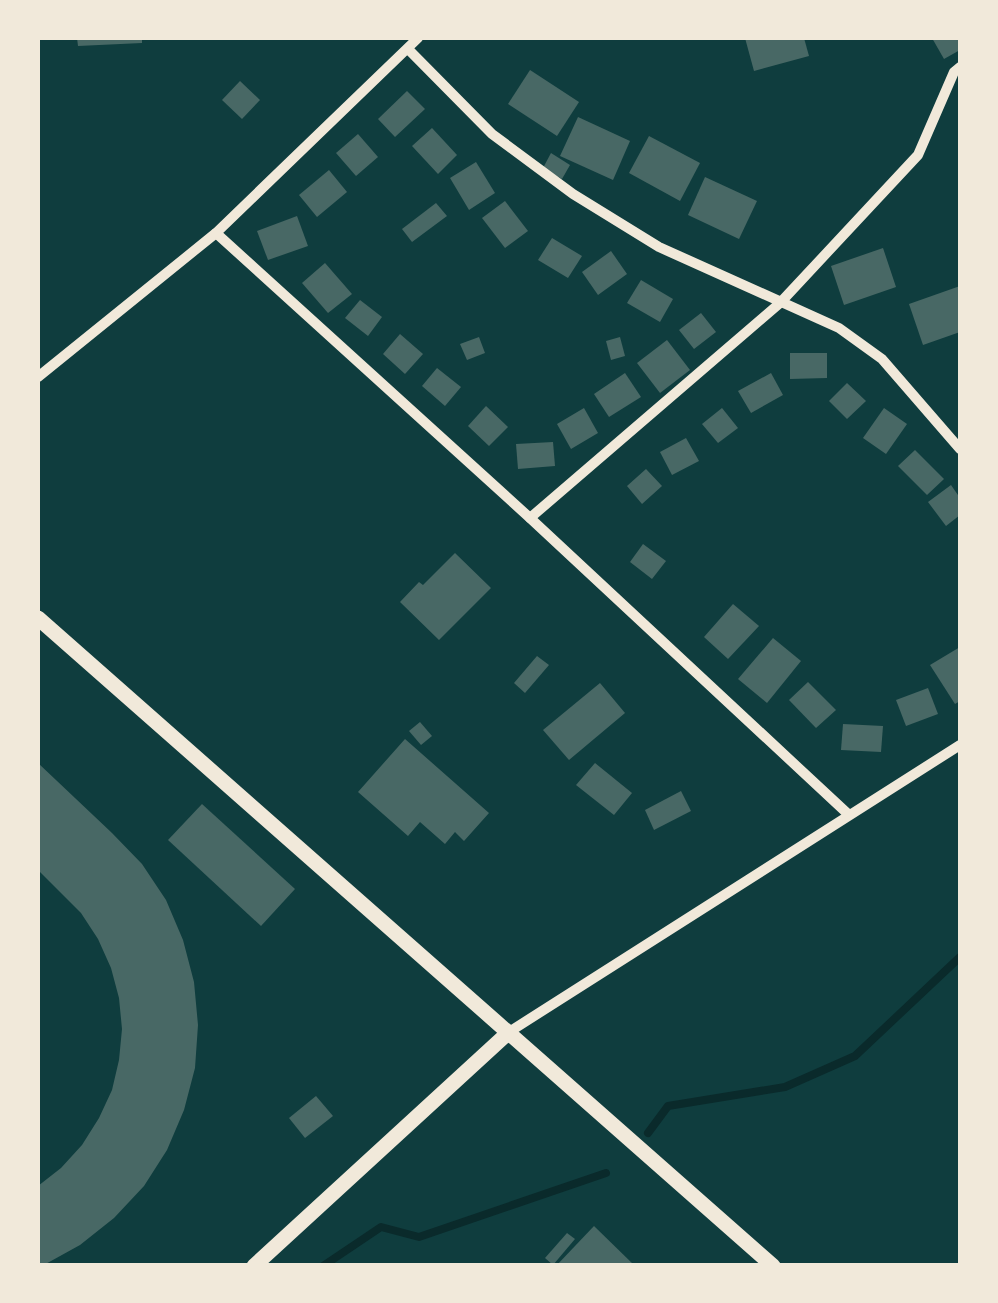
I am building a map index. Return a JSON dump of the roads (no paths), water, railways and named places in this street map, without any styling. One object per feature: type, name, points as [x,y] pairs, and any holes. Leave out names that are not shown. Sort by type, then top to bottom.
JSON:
[{"type":"street","points":[[38,377],[216,232],[418,38]]},
{"type":"street","points":[[408,48],[492,134],[573,194],[659,246],[839,328],[882,359],[960,449]]},
{"type":"street","points":[[530,518],[780,303],[918,156],[954,72],[960,67]]},
{"type":"street","points":[[216,232],[848,814]]},
{"type":"street","points":[[38,618],[773,1266]]},
{"type":"street","points":[[254,1266],[509,1032],[960,745]]},
{"type":"waterway","points":[[648,1133],[668,1106],[785,1087],[855,1056],[960,957]]},
{"type":"waterway","points":[[323,1266],[381,1227],[419,1237],[606,1173]]}]
